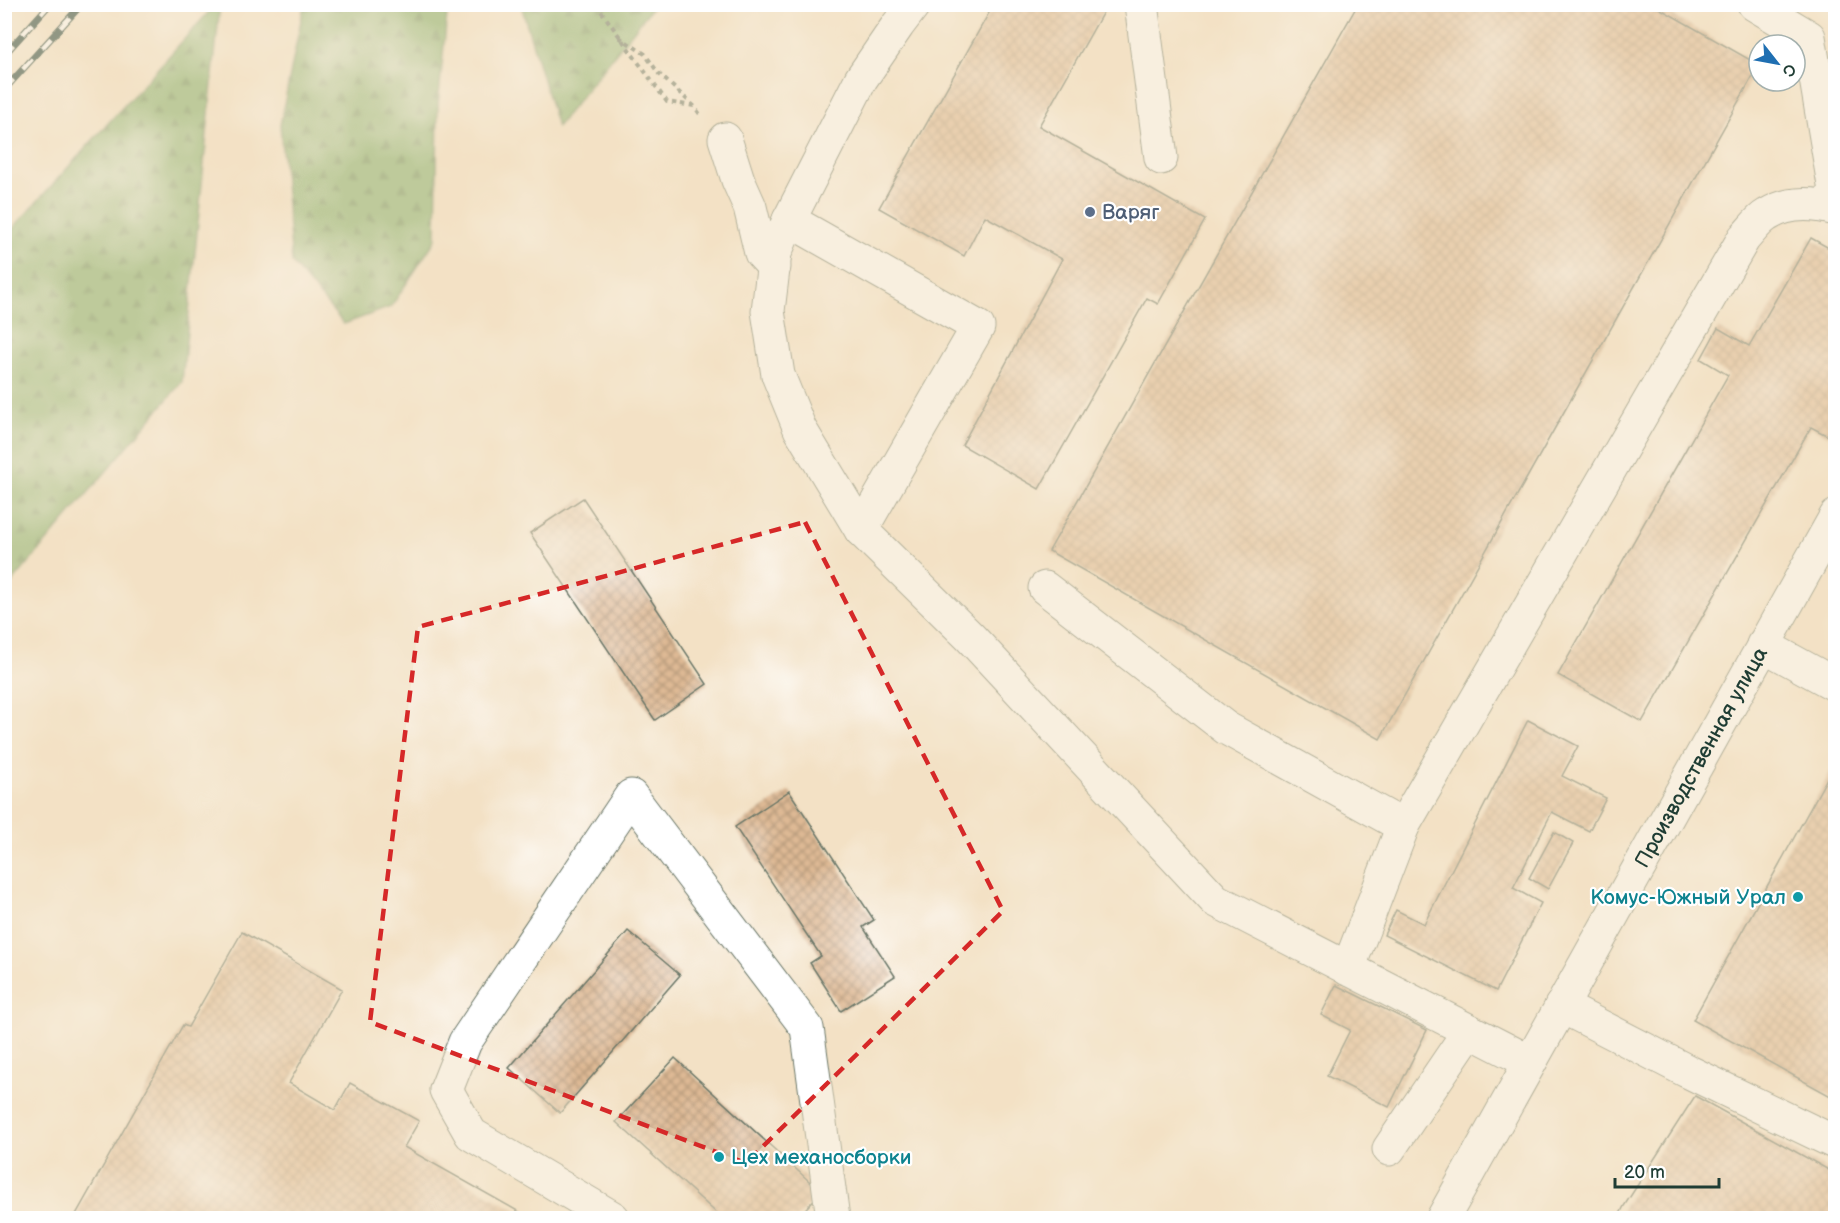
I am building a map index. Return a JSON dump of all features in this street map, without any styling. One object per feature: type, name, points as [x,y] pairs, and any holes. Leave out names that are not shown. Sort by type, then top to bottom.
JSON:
[{"type":"street","points":[[914,4],[861,79],[789,219],[775,253],[768,311],[778,375],[800,429],[861,530],[970,637],[1215,900],[1530,1062]]},
{"type":"street","points":[[1141,4],[1161,158]]},
{"type":"street","points":[[1754,4],[1809,37],[1836,197]]},
{"type":"street","points":[[725,139],[738,180],[750,207],[762,253],[774,267]]},
{"type":"street","points":[[1348,969],[1403,826],[1744,238],[1767,215],[1788,206],[1816,204],[1836,209]]},
{"type":"street","points":[[789,219],[978,327],[861,530]]},
{"type":"street","name":"Производственная улица","points":[[1443,1218],[1836,516]]},
{"type":"street","points":[[1045,588],[1226,728],[1403,826]]},
{"type":"street","points":[[1763,645],[1836,685]]},
{"type":"street","points":[[614,1218],[471,1134],[446,1090],[465,1042],[631,796],[807,1028],[833,1218]]},
{"type":"street","points":[[1561,1006],[1836,1143]]},
{"type":"street","points":[[1389,1149],[1469,1031]]},
{"type":"path","points":[[596,4],[619,37],[667,102],[694,106],[659,74],[645,54],[619,37]]},
{"type":"highlighted area","points":[[805,522],[1003,911],[746,1163],[370,1022],[418,627]]},
{"type":"green space","points":[[216,4],[220,5],[182,382],[5,591],[5,237]]},
{"type":"green space","points":[[521,4],[654,5],[557,127]]},
{"type":"green space","points":[[304,5],[448,5],[438,105],[436,239],[391,307],[344,324],[292,263],[280,125]]},
{"type":"building","points":[[994,4],[1107,5],[1039,126],[1205,220],[1158,304],[1147,298],[1039,489],[962,445],[1062,259],[985,216],[964,256],[879,208]]},
{"type":"building","points":[[1358,4],[1652,4],[1747,58],[1747,86],[1380,739],[1049,551]]},
{"type":"building","points":[[1811,238],[1836,252],[1836,423],[1828,436],[1811,427],[1642,722],[1558,675],[1728,375],[1701,359],[1718,328],[1749,346]]},
{"type":"building","points":[[583,498],[707,684],[655,720],[530,533]]},
{"type":"building","points":[[1528,720],[1578,746],[1562,776],[1606,798],[1589,831],[1552,812],[1513,888],[1541,903],[1496,991],[1384,935],[1396,910],[1424,924]]},
{"type":"building","name":"Комус-Южный Урал","points":[[1831,771],[1836,774],[1836,1099],[1693,1020]]},
{"type":"building","points":[[789,791],[874,920],[863,927],[895,976],[841,1011],[810,963],[821,956],[735,827]]},
{"type":"building","points":[[1554,832],[1573,843],[1548,889],[1529,878]]},
{"type":"building","points":[[628,931],[680,975],[560,1113],[509,1068]]},
{"type":"building","points":[[242,932],[342,989],[289,1083],[335,1110],[350,1083],[419,1121],[404,1147],[530,1218],[74,1218],[183,1025],[188,1027]]},
{"type":"building","points":[[1336,985],[1427,1030],[1389,1107],[1327,1076],[1350,1030],[1321,1015]]},
{"type":"building","name":"Цех механосборки","points":[[675,1058],[821,1192],[797,1218],[722,1218],[616,1122]]},
{"type":"building","points":[[1695,1096],[1836,1174],[1836,1218],[1618,1218]]},
{"type":"railway","points":[[4,55],[50,4]]},
{"type":"railway","points":[[4,90],[82,4]]},
{"type":"place","name":"Варяг","points":[[1090,212]]},
{"type":"place","name":"Комус-Южный Урал","points":[[1798,897]]},
{"type":"place","name":"Цех механосборки","points":[[719,1157]]}]
